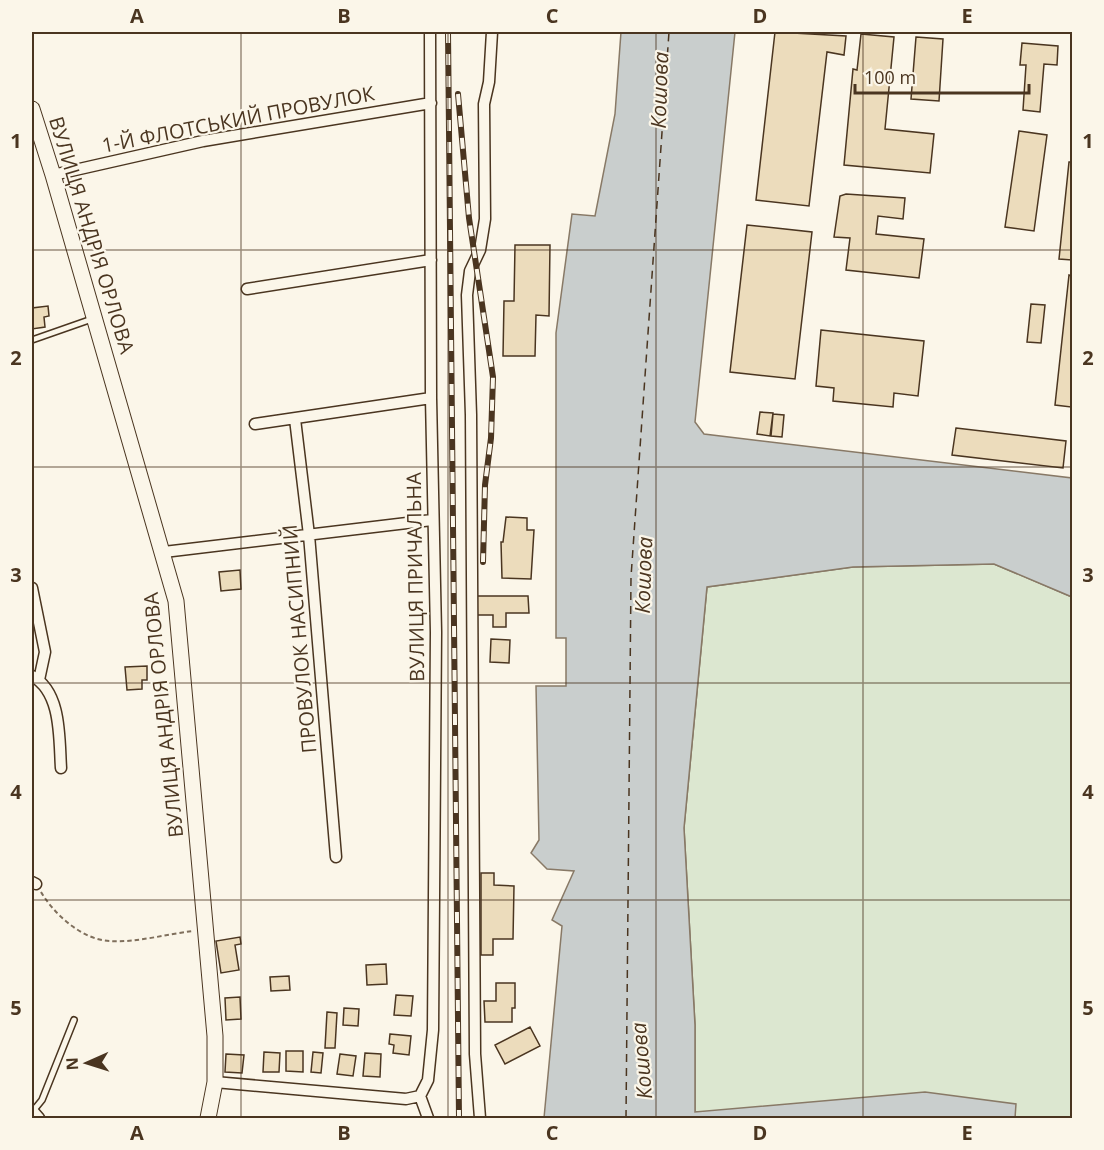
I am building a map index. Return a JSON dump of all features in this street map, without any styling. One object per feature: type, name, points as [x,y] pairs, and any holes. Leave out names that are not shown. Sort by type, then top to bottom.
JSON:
[{"type":"street","name":"ВУЛИЦЯ ПРИЧАЛЬНА","points":[[420,1096],[428,1080],[433,1030],[436,632],[432,520],[430,32]]},
{"type":"street","points":[[480,1119],[475,1054],[470,584],[471,415],[467,295],[470,271],[480,250],[485,219],[484,104],[489,82],[492,32]]},
{"type":"street","name":"1-Й ФЛОТСЬКИЙ ПРОВУЛОК","points":[[53,175],[202,141],[431,103]]},
{"type":"street","name":"ВУЛИЦЯ АНДРІЯ ОРЛОВА","points":[[32,109],[164,552],[176,601],[215,1036],[215,1082],[208,1119]]},
{"type":"street","points":[[247,289],[431,260]]},
{"type":"street","points":[[255,424],[431,398]]},
{"type":"street","name":"ПРОВУЛОК НАСИПНИЙ","points":[[296,419],[309,535],[336,857]]},
{"type":"street","points":[[164,552],[432,520]]},
{"type":"street","points":[[32,588],[45,652],[35,678],[49,693],[56,715],[61,768]]},
{"type":"street","points":[[215,1082],[406,1099],[420,1096],[428,1119]]},
{"type":"lane","points":[[32,340],[95,318]]},
{"type":"lane","points":[[35,1113],[74,1020]]},
{"type":"path","points":[[34,884],[51,909],[60,917],[88,934],[109,941],[206,929]]},
{"type":"green space","points":[[994,564],[1072,597],[1072,1118],[1015,1118],[1015,1104],[695,1112],[695,1025],[684,828],[707,587],[853,567]]},
{"type":"water","name":"Кошова","points":[[621,32],[735,32],[695,422],[704,434],[1072,478],[1072,597],[994,564],[853,567],[707,587],[684,828],[695,1025],[695,1112],[925,1092],[1016,1104],[1015,1118],[544,1118],[562,926],[552,920],[574,871],[547,869],[531,853],[539,840],[536,686],[566,686],[566,638],[556,638],[556,333],[572,214],[595,216],[615,114]]},
{"type":"building","points":[[775,32],[846,36],[844,55],[827,52],[809,206],[756,200]]},
{"type":"building","points":[[861,34],[894,37],[885,129],[934,134],[930,173],[844,165],[853,69],[857,70]]},
{"type":"building","points":[[916,37],[943,39],[939,101],[911,99]]},
{"type":"building","points":[[1022,43],[1058,46],[1057,65],[1044,64],[1040,112],[1023,110],[1026,65],[1020,65]]},
{"type":"building","points":[[1019,131],[1047,135],[1034,231],[1005,227]]},
{"type":"building","points":[[1069,162],[1072,162],[1072,260],[1059,259]]},
{"type":"building","points":[[846,194],[905,198],[903,219],[878,216],[876,234],[924,239],[919,278],[846,270],[850,238],[834,237],[840,196]]},
{"type":"building","points":[[747,225],[812,232],[795,379],[730,372]]},
{"type":"building","points":[[515,245],[550,245],[549,316],[536,315],[535,356],[503,356],[504,301],[514,301]]},
{"type":"building","points":[[1069,275],[1072,276],[1071,407],[1055,405]]},
{"type":"building","points":[[1031,304],[1045,305],[1041,343],[1027,342]]},
{"type":"building","points":[[48,306],[49,316],[44,317],[45,327],[32,329],[32,308]]},
{"type":"building","points":[[821,330],[924,341],[918,396],[894,393],[893,407],[833,401],[834,388],[816,386]]},
{"type":"building","points":[[760,412],[773,413],[770,436],[757,434]]},
{"type":"building","points":[[773,414],[784,415],[782,437],[771,436]]},
{"type":"building","points":[[956,428],[1066,441],[1063,468],[952,455]]},
{"type":"building","points":[[506,517],[527,518],[527,530],[534,530],[531,579],[502,578],[501,542],[503,542]]},
{"type":"building","points":[[240,570],[241,589],[221,591],[219,572]]},
{"type":"building","points":[[476,596],[528,596],[529,613],[506,613],[506,627],[493,627],[493,615],[476,615]]},
{"type":"building","points":[[491,639],[510,640],[509,663],[490,662]]},
{"type":"building","points":[[147,666],[147,680],[142,680],[142,689],[127,690],[125,667]]},
{"type":"building","points":[[481,873],[494,873],[494,885],[514,886],[513,939],[493,939],[493,955],[481,955]]},
{"type":"building","points":[[240,937],[241,944],[235,945],[239,970],[221,973],[216,941]]},
{"type":"building","points":[[386,964],[387,984],[367,985],[366,965]]},
{"type":"building","points":[[289,976],[290,990],[271,991],[270,977]]},
{"type":"building","points":[[496,983],[515,983],[515,1008],[512,1008],[512,1022],[485,1022],[484,1001],[496,1001]]},
{"type":"building","points":[[396,995],[413,996],[411,1016],[394,1015]]},
{"type":"building","points":[[240,997],[241,1019],[226,1020],[225,998]]},
{"type":"building","points":[[344,1008],[359,1009],[358,1026],[343,1025]]},
{"type":"building","points":[[327,1012],[337,1013],[335,1048],[325,1048]]},
{"type":"building","points":[[530,1027],[540,1046],[505,1064],[495,1045]]},
{"type":"building","points":[[390,1034],[411,1036],[409,1055],[393,1053],[394,1045],[389,1044]]},
{"type":"building","points":[[286,1051],[303,1051],[303,1072],[286,1071]]},
{"type":"building","points":[[264,1052],[280,1053],[279,1072],[263,1072]]},
{"type":"building","points":[[313,1052],[323,1053],[321,1073],[311,1072]]},
{"type":"building","points":[[365,1053],[381,1054],[380,1077],[363,1076]]},
{"type":"building","points":[[226,1054],[244,1055],[242,1073],[225,1072]]},
{"type":"building","points":[[340,1054],[356,1056],[353,1076],[337,1074]]},
{"type":"ferry route","points":[[626,1118],[631,577],[669,32]]},
{"type":"railway","points":[[448,32],[459,1118]]},
{"type":"railway","points":[[458,94],[469,218],[493,377],[491,438],[485,485],[483,562]]}]
